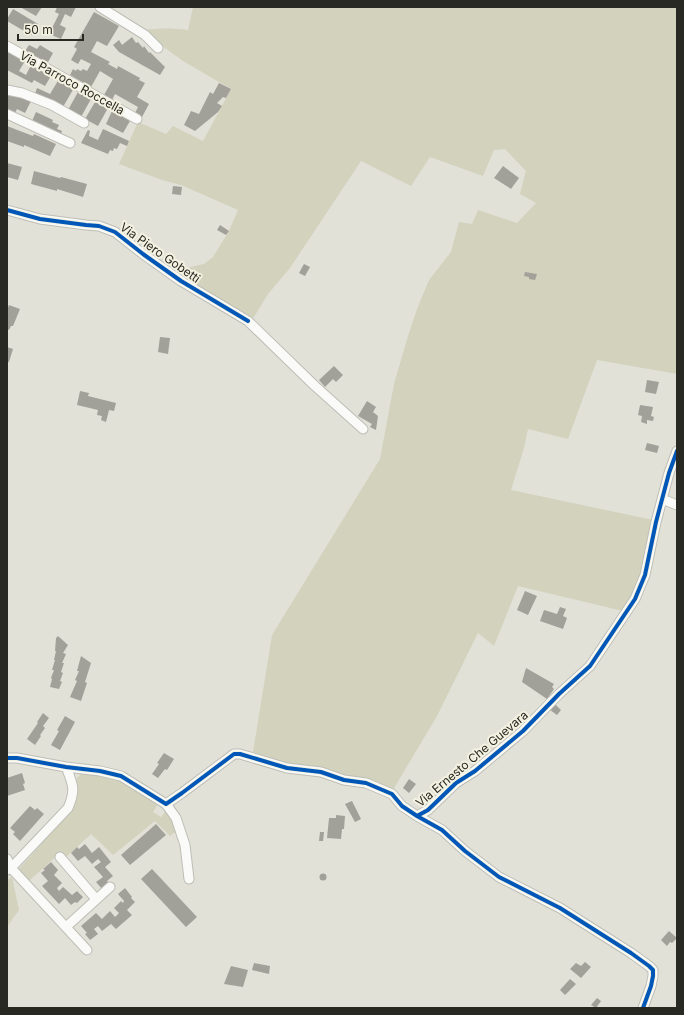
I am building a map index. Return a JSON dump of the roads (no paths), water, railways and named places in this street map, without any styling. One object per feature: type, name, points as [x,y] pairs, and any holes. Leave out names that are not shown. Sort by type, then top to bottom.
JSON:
[{"type":"street","points":[[100,7],[145,35],[158,48]]},
{"type":"street","name":"Via Parroco Roccella","points":[[7,46],[137,119]]},
{"type":"street","points":[[7,90],[22,93],[52,104],[84,123]]},
{"type":"street","points":[[7,114],[70,143]]},
{"type":"street","name":"Via Piero Gobetti","points":[[7,210],[40,219],[99,226],[115,232],[142,254],[182,281],[248,321],[315,386],[363,429]]},
{"type":"street","name":"Via Ernesto Che Guevara","points":[[166,804],[234,754],[240,754],[287,768],[321,772],[344,780],[366,784],[392,794],[402,806],[417,816],[428,810],[456,783],[475,771],[524,730],[559,694],[590,666],[635,599],[645,575],[656,522],[669,473],[677,451]]},
{"type":"street","points":[[662,499],[677,505]]},
{"type":"street","points":[[7,758],[17,758],[66,767],[100,771],[121,776],[166,804],[176,818],[185,845],[189,879]]},
{"type":"street","points":[[66,767],[74,792],[72,801],[68,808],[8,866],[87,950]]},
{"type":"street","points":[[417,816],[442,830],[465,851],[499,877],[560,908],[649,966],[653,970],[653,976],[643,1008]]},
{"type":"street","points":[[60,857],[96,899]]},
{"type":"street","points":[[66,927],[110,886]]}]
